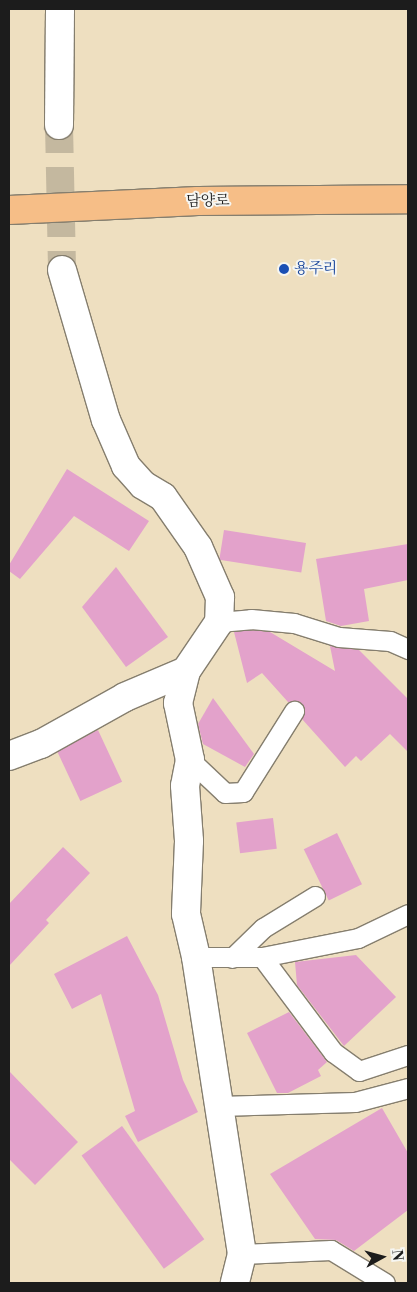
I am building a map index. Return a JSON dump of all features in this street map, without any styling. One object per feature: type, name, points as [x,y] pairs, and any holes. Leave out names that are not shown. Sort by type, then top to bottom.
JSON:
[{"type":"highway","name":"담양로","points":[[9,210],[198,200],[408,198]]},
{"type":"street","points":[[59,125],[60,9]]},
{"type":"street","points":[[62,270],[106,420],[126,466],[143,485],[163,497],[198,547],[220,597],[219,622],[186,671],[178,703],[190,760],[185,786],[189,842],[186,914],[196,957],[242,1254],[235,1283]]},
{"type":"street","points":[[9,756],[41,744],[125,697],[186,671]]},
{"type":"lane","points":[[219,622],[251,619],[294,623],[339,637],[390,641],[408,649]]},
{"type":"lane","points":[[190,760],[225,793],[243,792],[294,711]]},
{"type":"lane","points":[[232,958],[262,928],[314,896]]},
{"type":"lane","points":[[196,957],[262,957],[358,938],[408,914]]},
{"type":"lane","points":[[262,957],[333,1052],[359,1071],[408,1055]]},
{"type":"lane","points":[[219,1106],[355,1102],[389,1091],[408,1088]]},
{"type":"lane","points":[[242,1254],[331,1250],[385,1283]]},
{"type":"building","points":[[67,469],[149,521],[129,551],[74,516],[20,579],[9,571],[9,565]]},
{"type":"building","points":[[224,530],[306,543],[301,573],[219,560]]},
{"type":"building","points":[[408,544],[408,580],[364,589],[369,621],[341,626],[326,621],[316,559]]},
{"type":"building","points":[[116,567],[168,637],[126,667],[82,607]]},
{"type":"building","points":[[251,630],[270,632],[335,671],[330,646],[359,650],[408,699],[408,752],[390,734],[361,761],[356,756],[345,767],[302,719],[305,711],[300,702],[288,702],[262,673],[247,683],[234,632]]},
{"type":"building","points":[[213,698],[254,754],[245,767],[203,744],[198,724]]},
{"type":"building","points":[[98,730],[122,782],[80,801],[56,749]]},
{"type":"building","points":[[273,818],[277,849],[240,853],[236,823]]},
{"type":"building","points":[[337,833],[362,884],[329,900],[304,849]]},
{"type":"building","points":[[63,847],[90,873],[46,920],[49,923],[9,966],[9,904]]},
{"type":"building","points":[[127,936],[158,995],[183,1080],[198,1112],[138,1142],[125,1116],[135,1111],[101,994],[72,1009],[54,974]]},
{"type":"building","points":[[356,955],[396,997],[344,1046],[297,985],[295,962]]},
{"type":"building","points":[[289,1012],[327,1062],[318,1070],[321,1076],[288,1093],[277,1093],[247,1033]]},
{"type":"building","points":[[9,1071],[78,1142],[35,1185],[9,1159]]},
{"type":"building","points":[[382,1108],[408,1153],[408,1210],[354,1251],[336,1240],[315,1239],[270,1174]]},
{"type":"building","points":[[122,1126],[204,1239],[164,1269],[82,1155]]},
{"type":"tunnel","points":[[59,125],[62,270]]},
{"type":"place","name":"용주리","points":[[284,269]]}]
